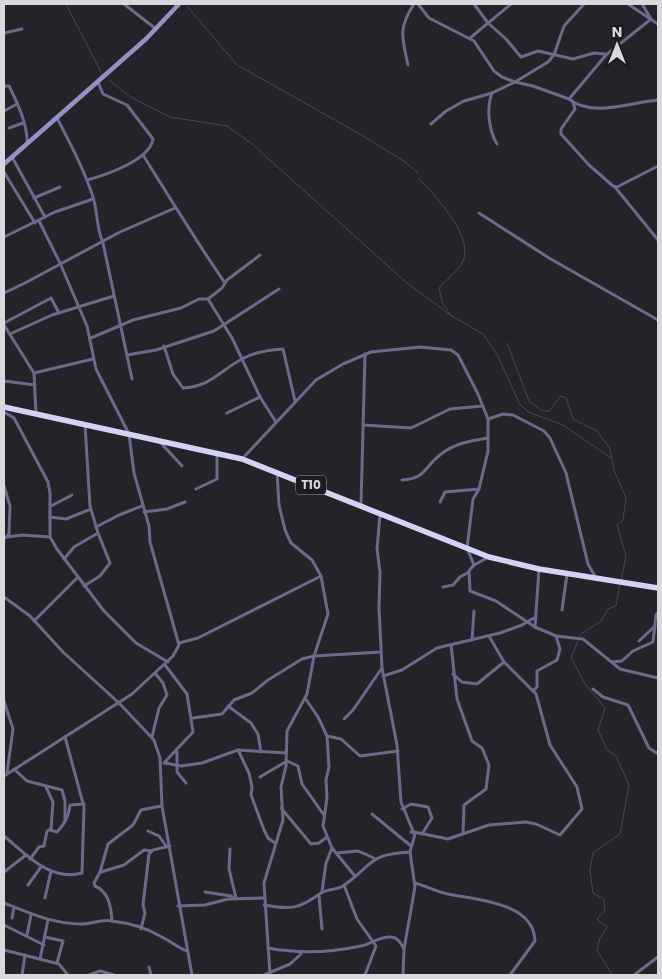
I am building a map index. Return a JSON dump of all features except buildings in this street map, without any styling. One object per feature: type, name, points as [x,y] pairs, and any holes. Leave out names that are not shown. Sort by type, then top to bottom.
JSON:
[{"type":"highway","name":"T10","points":[[4,407],[158,439],[242,459],[277,471],[489,557],[539,569],[658,588]]},
{"type":"street","points":[[124,4],[156,29]]},
{"type":"street","points":[[4,164],[156,29],[179,4]]},
{"type":"street","points":[[408,65],[403,38],[404,21],[414,4]]},
{"type":"street","points":[[418,4],[434,21],[470,38],[480,48],[486,61],[494,71],[502,77],[533,86],[582,106],[612,107],[658,100]]},
{"type":"street","points":[[474,4],[488,23],[506,39],[521,57],[538,51],[573,59],[594,53],[606,54]]},
{"type":"street","points":[[470,38],[511,4]]},
{"type":"street","points":[[431,124],[446,111],[464,101],[492,93],[515,82],[548,62],[554,55],[564,26],[584,4]]},
{"type":"street","points":[[628,4],[658,24]]},
{"type":"street","points":[[642,4],[651,19]]},
{"type":"street","points":[[568,99],[606,54],[651,19]]},
{"type":"street","points":[[4,33],[22,29]]},
{"type":"street","points":[[87,180],[102,176],[143,155],[152,146],[151,136],[127,105],[103,94],[98,82]]},
{"type":"street","points":[[4,86],[9,86],[17,104],[27,135],[27,143]]},
{"type":"street","points":[[492,93],[489,101],[490,129],[497,144]]},
{"type":"street","points":[[573,102],[575,109],[561,129],[561,134],[588,166],[614,187],[658,240]]},
{"type":"street","points":[[4,111],[17,104]]},
{"type":"street","points":[[57,118],[87,180],[94,199],[97,226],[103,243],[132,379]]},
{"type":"street","points":[[9,128],[23,123]]},
{"type":"street","points":[[143,155],[175,208],[192,229],[225,283]]},
{"type":"street","points":[[12,157],[44,218]]},
{"type":"street","points":[[614,187],[658,166]]},
{"type":"street","points":[[4,172],[34,223]]},
{"type":"street","points":[[34,198],[60,187]]},
{"type":"street","points":[[4,237],[44,218],[94,199]]},
{"type":"street","points":[[4,293],[25,284],[60,263],[103,243],[120,232],[175,208]]},
{"type":"street","points":[[479,213],[549,258],[658,318]]},
{"type":"street","points":[[5,775],[132,694],[166,663],[177,651],[179,643],[160,584],[150,542],[149,526],[133,468],[129,434],[100,380],[93,359],[90,338],[60,263],[39,221]]},
{"type":"street","points":[[90,338],[132,320],[181,308],[199,299],[208,299],[219,292],[225,283],[260,255]]},
{"type":"street","points":[[127,355],[214,331],[279,289]]},
{"type":"street","points":[[10,334],[60,313],[114,296]]},
{"type":"street","points":[[36,415],[34,373],[4,324],[51,298],[60,313]]},
{"type":"street","points":[[208,299],[224,325],[260,397],[276,422]]},
{"type":"street","points":[[164,346],[173,374],[182,387],[202,384],[222,375],[241,360],[257,353],[284,349],[295,401]]},
{"type":"street","points":[[242,459],[316,380],[365,354],[420,347],[452,350],[458,356],[488,419],[488,451],[479,489],[473,499],[466,548],[474,565]]},
{"type":"street","points":[[361,506],[365,354]]},
{"type":"street","points":[[34,373],[93,359]]},
{"type":"street","points":[[4,381],[35,384]]},
{"type":"street","points":[[227,413],[260,397]]},
{"type":"street","points":[[362,425],[413,428],[443,412],[482,406]]},
{"type":"street","points":[[4,412],[14,418],[44,472],[50,493],[50,537],[64,560],[104,611],[136,643],[166,663],[187,694],[193,718],[193,732],[160,767]]},
{"type":"street","points":[[488,419],[500,415],[513,415],[544,431],[550,438],[566,473],[588,564],[596,579]]},
{"type":"street","points":[[84,586],[100,576],[110,565],[91,508],[85,425]]},
{"type":"street","points":[[402,480],[419,477],[439,455],[447,450],[469,440],[488,438]]},
{"type":"street","points":[[158,439],[182,466]]},
{"type":"street","points":[[196,489],[217,479],[217,452]]},
{"type":"street","points":[[270,973],[264,905],[265,874],[283,820],[281,787],[287,761],[288,728],[305,698],[314,656],[328,616],[321,576],[312,560],[289,540],[279,505],[277,471]]},
{"type":"street","points":[[4,486],[10,506],[5,538],[22,535],[50,537]]},
{"type":"street","points":[[440,502],[445,492],[479,489]]},
{"type":"street","points":[[50,507],[72,495]]},
{"type":"street","points":[[144,512],[167,509],[185,502]]},
{"type":"street","points":[[96,527],[142,506]]},
{"type":"street","points":[[50,517],[66,519],[91,508]]},
{"type":"street","points":[[380,514],[377,549],[380,574],[382,668],[398,751],[402,809],[413,831],[411,832],[415,834],[410,852],[415,883],[404,949],[403,975]]},
{"type":"street","points":[[64,560],[74,547],[98,533]]},
{"type":"street","points":[[443,587],[453,586],[474,565],[489,557]]},
{"type":"street","points":[[535,627],[534,618],[539,569]]},
{"type":"street","points":[[469,572],[470,591],[496,601],[535,627],[556,636],[583,639],[611,663],[628,672],[658,678]]},
{"type":"street","points":[[562,610],[567,574]]},
{"type":"street","points":[[179,643],[205,635],[321,576]]},
{"type":"street","points":[[34,620],[79,577]]},
{"type":"street","points":[[4,598],[34,620],[63,652],[152,737],[160,758],[162,806],[178,906],[192,975]]},
{"type":"street","points":[[472,640],[474,611]]},
{"type":"street","points":[[611,663],[622,661],[633,651],[652,643],[658,612]]},
{"type":"street","points":[[383,676],[395,674],[435,649],[489,636],[534,618]]},
{"type":"street","points":[[639,641],[656,626]]},
{"type":"street","points":[[411,832],[448,839],[489,824],[532,822],[561,835],[569,823],[581,811],[582,805],[579,790],[552,751],[536,694],[504,662],[489,636]]},
{"type":"street","points":[[533,691],[537,687],[537,671],[554,664],[559,656],[560,645],[556,636]]},
{"type":"street","points":[[451,645],[457,699],[470,736],[486,755],[490,772],[487,788],[464,805],[463,834],[459,836]]},
{"type":"street","points":[[193,718],[222,714],[236,698],[252,692],[296,662],[314,656],[381,652]]},
{"type":"street","points":[[453,673],[462,682],[477,684],[504,662]]},
{"type":"street","points":[[344,719],[354,710],[382,668]]},
{"type":"street","points":[[152,737],[159,708],[167,695],[163,683],[155,673]]},
{"type":"street","points":[[593,689],[603,697],[628,705],[649,748],[658,754]]},
{"type":"street","points":[[305,698],[318,717],[327,736],[329,767],[326,780],[323,826],[326,837],[332,848],[354,875]]},
{"type":"street","points":[[4,701],[6,713],[13,728],[5,775]]},
{"type":"street","points":[[228,706],[233,712],[245,716],[256,729],[261,752]]},
{"type":"street","points":[[327,736],[341,739],[360,756],[398,751]]},
{"type":"street","points":[[4,836],[26,856],[51,872],[82,873],[84,804],[65,737]]},
{"type":"street","points":[[165,763],[177,766],[202,763],[238,750],[286,753],[286,751]]},
{"type":"street","points":[[238,750],[250,773],[251,795],[264,830],[268,838],[275,844]]},
{"type":"street","points":[[177,751],[178,774],[186,783]]},
{"type":"street","points":[[287,761],[298,766],[302,784],[324,816]]},
{"type":"street","points":[[260,777],[287,761]]},
{"type":"street","points":[[14,769],[27,781],[62,790],[65,800],[65,821]]},
{"type":"street","points":[[30,859],[40,846],[44,846],[47,831],[50,830],[53,802],[46,786]]},
{"type":"street","points":[[50,830],[58,832],[65,821],[70,805],[84,804]]},
{"type":"street","points":[[402,809],[411,804],[428,807],[432,816],[422,834]]},
{"type":"street","points":[[112,921],[111,905],[102,890],[94,885],[109,843],[134,826],[141,810],[162,806]]},
{"type":"street","points":[[281,808],[311,844],[319,843],[326,837]]},
{"type":"street","points":[[372,814],[411,846]]},
{"type":"street","points":[[148,831],[159,836],[168,846]]},
{"type":"street","points":[[100,872],[124,865],[144,850],[152,851],[168,846]]},
{"type":"street","points":[[264,905],[282,909],[301,907],[319,896],[322,892],[326,863],[332,848]]},
{"type":"street","points":[[230,849],[229,869],[236,899]]},
{"type":"street","points":[[141,929],[145,913],[143,905],[148,864],[152,851]]},
{"type":"street","points":[[337,853],[360,851],[376,858]]},
{"type":"street","points":[[322,892],[344,885],[376,858],[386,854],[410,852]]},
{"type":"street","points":[[4,872],[26,856]]},
{"type":"street","points":[[28,885],[41,867]]},
{"type":"street","points":[[45,898],[51,872]]},
{"type":"street","points":[[415,883],[447,894],[460,895],[502,906],[516,912],[528,921],[533,930],[534,941],[510,975]]},
{"type":"street","points":[[344,885],[357,919],[374,942],[374,954],[365,975]]},
{"type":"street","points":[[205,892],[230,895],[236,899]]},
{"type":"street","points":[[319,896],[322,929]]},
{"type":"street","points":[[178,906],[205,905],[236,899],[264,898]]},
{"type":"street","points":[[4,903],[48,920],[83,924],[101,920],[112,921],[159,935],[171,944],[188,951]]},
{"type":"street","points":[[12,918],[14,907]]},
{"type":"street","points":[[27,935],[31,915]]},
{"type":"street","points":[[40,960],[48,920]]},
{"type":"street","points":[[4,925],[44,945]]},
{"type":"street","points":[[45,937],[63,942],[58,963]]},
{"type":"street","points":[[268,948],[301,954],[348,948],[374,942],[385,937],[394,937],[404,949]]},
{"type":"street","points":[[4,950],[58,963],[63,966],[68,975]]},
{"type":"street","points":[[264,975],[290,964],[301,954]]},
{"type":"street","points":[[22,975],[25,955]]},
{"type":"street","points":[[634,975],[658,957]]},
{"type":"street","points":[[149,967],[151,975]]},
{"type":"street","points":[[89,975],[100,971],[114,975]]},
{"type":"waterway","points":[[66,4],[102,74]]},
{"type":"waterway","points":[[187,6],[237,65],[360,134],[405,162],[418,173]]},
{"type":"waterway","points":[[109,80],[129,96],[170,117],[227,126],[251,143],[407,283],[452,316],[483,334],[498,356],[519,403],[528,412],[563,425],[611,458]]},
{"type":"waterway","points":[[418,178],[444,206],[464,243],[465,255],[461,265],[439,288],[442,302],[451,316]]},
{"type":"waterway","points":[[507,343],[529,401],[542,411],[549,411],[561,396],[566,398],[573,419],[597,431],[610,449],[614,470],[626,498],[623,520],[617,525],[626,556],[621,581]]},
{"type":"waterway","points":[[612,975],[597,950],[600,938],[607,927],[597,919],[605,910],[604,899],[593,893],[590,870],[593,853],[620,834],[629,785],[616,756],[607,750],[598,730],[605,708],[586,685],[571,658],[581,634],[601,621],[608,609],[616,606],[620,584]]}]
